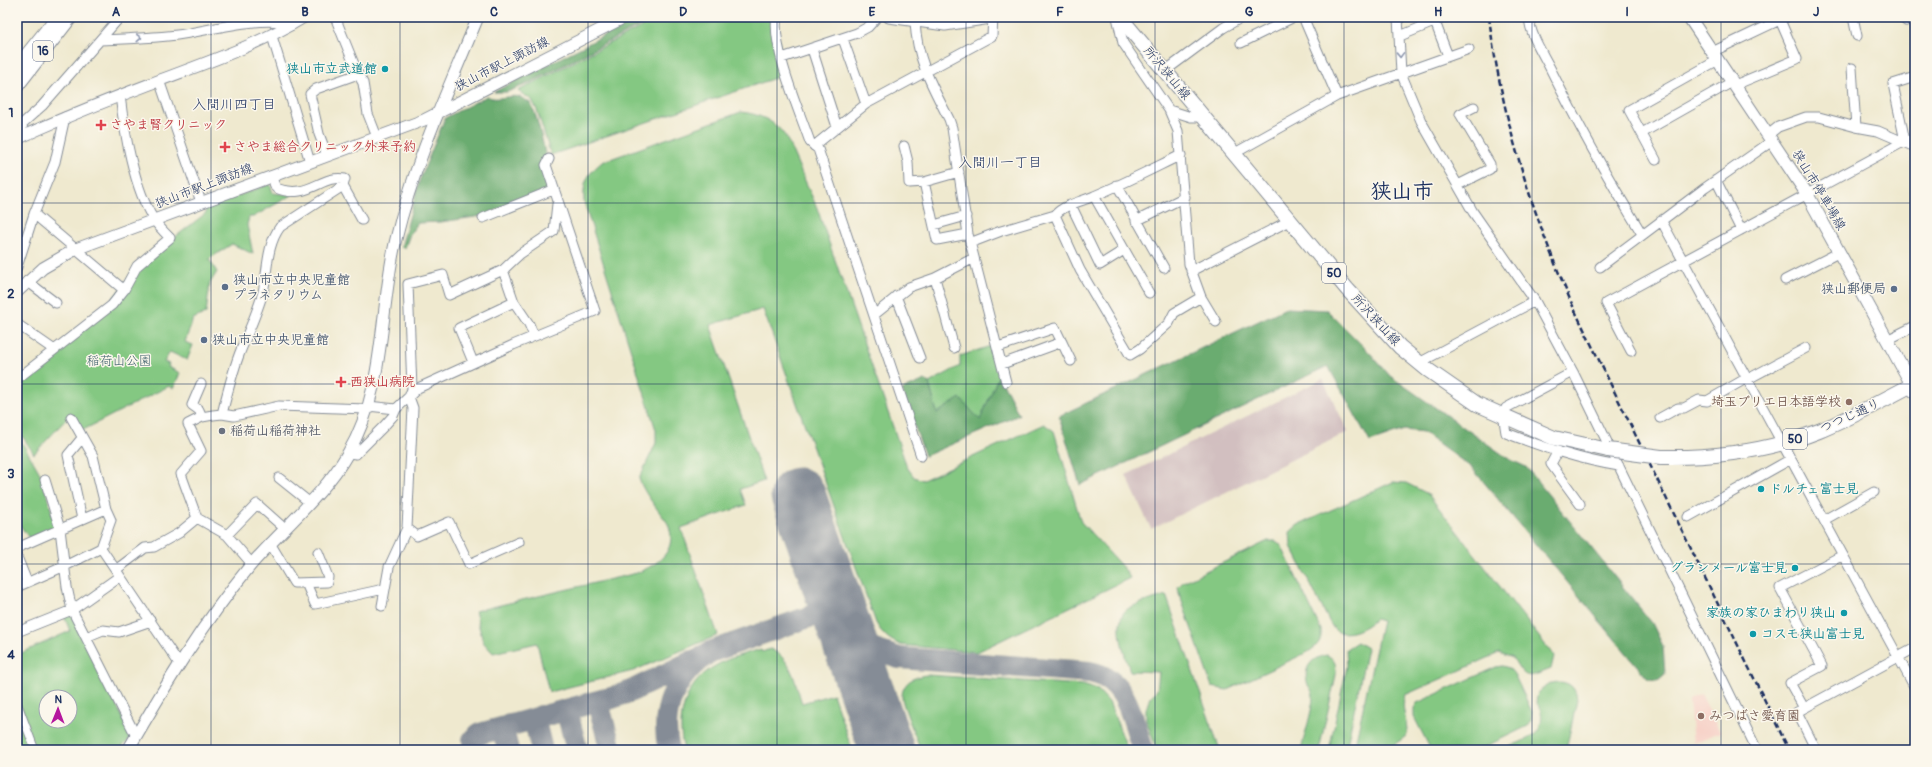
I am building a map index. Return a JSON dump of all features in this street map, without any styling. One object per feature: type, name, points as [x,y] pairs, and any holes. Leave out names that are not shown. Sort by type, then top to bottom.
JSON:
[{"type":"main road","name":"16","points":[[17,68],[58,17]]},
{"type":"main road","name":"16","points":[[17,85],[70,17]]},
{"type":"main road","name":"所沢狭山線","points":[[1118,17],[1235,153],[1364,308],[1400,347],[1419,363],[1477,404],[1503,414],[1524,426],[1554,438],[1608,450],[1662,457]]},
{"type":"main road","name":"狭山市停車場線","points":[[1689,17],[1807,194],[1914,386]]},
{"type":"main road","name":"つつじ通り","points":[[1662,457],[1728,454],[1782,443],[1819,431],[1914,386]]},
{"type":"street","points":[[19,138],[23,123],[42,106],[120,17]]},
{"type":"street","points":[[335,17],[362,83],[368,114],[377,137]]},
{"type":"street","points":[[128,750],[215,611],[270,543],[335,473],[349,453],[368,408],[375,381],[388,276],[396,238],[410,189],[478,17]]},
{"type":"street","name":"狭山市駅上諏訪線","points":[[18,290],[43,268],[76,249],[424,120],[625,17]]},
{"type":"street","points":[[777,17],[776,33],[782,58],[810,142],[818,149],[921,456]]},
{"type":"street","points":[[782,58],[843,38],[868,27],[877,17]]},
{"type":"street","points":[[814,146],[866,104],[992,36],[995,17],[957,24],[889,17]]},
{"type":"street","points":[[1118,17],[1123,43],[1169,110],[1178,132],[1185,197],[1189,264],[1201,297],[1216,322]]},
{"type":"street","points":[[1165,71],[1223,28],[1242,17]]},
{"type":"street","points":[[1241,43],[1294,17]]},
{"type":"street","points":[[1303,17],[1337,96]]},
{"type":"street","points":[[1398,17],[1401,73],[1421,121],[1473,212],[1535,301],[1573,372],[1757,750]]},
{"type":"street","points":[[1400,36],[1446,17]]},
{"type":"street","points":[[1529,17],[1533,34],[1556,80],[1612,186],[1642,234]]},
{"type":"street","points":[[1853,17],[1857,36]]},
{"type":"street","points":[[1642,133],[1734,84],[1796,59],[1783,18],[1715,56],[1629,110],[1656,160]]},
{"type":"street","points":[[100,40],[158,37],[271,19],[283,21],[298,20]]},
{"type":"street","points":[[19,138],[65,117],[120,95],[231,54],[272,36],[298,20]]},
{"type":"street","points":[[917,20],[917,43],[925,71],[949,119],[969,238],[1006,382]]},
{"type":"street","points":[[1435,22],[1448,56]]},
{"type":"street","points":[[272,36],[310,162]]},
{"type":"street","points":[[843,38],[866,104]]},
{"type":"street","points":[[1235,153],[1337,96],[1469,48]]},
{"type":"street","points":[[812,49],[837,127]]},
{"type":"street","points":[[1852,68],[1856,127]]},
{"type":"street","points":[[327,155],[319,134],[310,94],[316,89],[358,74]]},
{"type":"street","points":[[1905,142],[1893,84],[1915,78]]},
{"type":"street","points":[[159,80],[201,202]]},
{"type":"street","points":[[17,379],[53,349],[105,312],[118,299],[137,266],[170,238],[154,220],[143,197],[126,139],[120,95]]},
{"type":"street","points":[[1458,185],[1490,169],[1490,164],[1460,114],[1474,107]]},
{"type":"street","points":[[1169,110],[1191,117],[1204,117]]},
{"type":"street","points":[[17,267],[34,214],[55,162],[65,117]]},
{"type":"street","points":[[1600,266],[1770,138],[1778,127],[1806,117],[1819,117],[1878,131],[1915,147]]},
{"type":"street","points":[[1631,352],[1606,303],[1905,142],[1915,140]]},
{"type":"street","points":[[904,146],[908,162],[910,183],[924,182],[959,172]]},
{"type":"street","points":[[924,182],[937,240],[969,238],[1001,231],[1055,215],[1059,211],[1071,205],[1094,196],[1181,155]]},
{"type":"street","points":[[349,453],[356,454],[393,416],[396,409],[418,388],[473,362],[595,311],[553,190],[546,165],[549,159]]},
{"type":"street","points":[[222,414],[238,356],[259,303],[267,262],[276,232],[280,227],[343,186],[345,179],[335,178],[300,192],[276,188],[271,176]]},
{"type":"street","points":[[1716,180],[1741,230]]},
{"type":"street","points":[[1117,185],[1136,221],[1164,268]]},
{"type":"street","points":[[343,186],[362,220]]},
{"type":"street","points":[[483,218],[553,190]]},
{"type":"street","points":[[1094,196],[1149,293]]},
{"type":"street","points":[[1136,221],[1185,197]]},
{"type":"street","points":[[382,606],[389,568],[407,528],[413,408],[409,397],[412,389],[408,284],[443,275],[449,295],[503,270],[520,254],[554,231],[557,202]]},
{"type":"street","points":[[1071,205],[1100,265],[1124,250]]},
{"type":"street","points":[[34,214],[124,290]]},
{"type":"street","points":[[1055,215],[1080,270],[1130,355],[1140,349],[1169,323],[1174,313],[1201,297]]},
{"type":"street","points":[[934,225],[966,216]]},
{"type":"street","points":[[1191,271],[1283,224],[1289,219]]},
{"type":"street","points":[[1661,220],[1915,688]]},
{"type":"street","points":[[1784,280],[1840,252]]},
{"type":"street","points":[[874,315],[909,287],[935,278],[974,258]]},
{"type":"street","points":[[503,270],[514,302],[529,324],[534,336]]},
{"type":"street","points":[[935,278],[954,348]]},
{"type":"street","points":[[27,281],[56,303]]},
{"type":"street","points":[[896,296],[920,358]]},
{"type":"street","points":[[1419,363],[1535,301]]},
{"type":"street","points":[[473,362],[459,328],[514,302]]},
{"type":"street","points":[[17,324],[53,349]]},
{"type":"street","points":[[1887,340],[1915,326]]},
{"type":"street","points":[[998,347],[1055,328],[1071,360]]},
{"type":"street","points":[[1002,364],[1062,342]]},
{"type":"street","points":[[1660,418],[1678,408],[1684,408],[1698,400],[1707,401],[1806,348]]},
{"type":"street","points":[[1573,372],[1506,408],[1503,414],[1506,433],[1558,451],[1601,463],[1619,466]]},
{"type":"street","points":[[201,384],[192,405],[199,410],[202,417]]},
{"type":"street","points":[[252,564],[227,535],[197,518],[181,474],[201,451],[188,424],[202,417],[222,414],[234,416],[279,406],[396,409]]},
{"type":"street","points":[[17,587],[101,548],[110,520],[93,456],[71,417]]},
{"type":"street","points":[[82,438],[68,455],[82,519]]},
{"type":"street","points":[[1558,451],[1551,464],[1580,504]]},
{"type":"street","points":[[1688,516],[1791,459]]},
{"type":"street","points":[[279,478],[309,502]]},
{"type":"street","points":[[45,480],[60,529],[72,610],[136,736]]},
{"type":"street","points":[[1824,520],[1874,492]]},
{"type":"street","points":[[227,535],[257,504],[284,528]]},
{"type":"street","points":[[17,548],[106,509]]},
{"type":"street","points":[[17,632],[72,610],[118,573],[145,548],[154,547],[179,533],[197,518]]},
{"type":"street","points":[[407,528],[418,536],[449,522],[469,564],[519,542]]},
{"type":"street","points":[[270,543],[294,583],[326,582],[328,577],[318,552]]},
{"type":"street","points":[[101,548],[180,665]]},
{"type":"street","points":[[1804,708],[1790,683],[1822,666],[1780,588],[1843,555]]},
{"type":"street","points":[[17,557],[27,582]]},
{"type":"street","points":[[306,583],[315,604],[384,590]]},
{"type":"street","points":[[86,637],[103,630],[119,632],[150,621]]},
{"type":"street","points":[[1816,750],[1797,712],[1915,648]]},
{"type":"street","points":[[17,702],[35,750]]},
{"type":"shaded area","points":[[1323,379],[1348,432],[1151,529],[1126,475]]},
{"type":"shaded area","name":"みつばさ愛育園","points":[[1701,694],[1720,732],[1693,743],[1689,700]]},
{"type":"green space","points":[[640,17],[656,17],[530,83],[507,92],[494,92]]},
{"type":"green space","points":[[660,17],[775,17],[784,75],[551,155],[537,110],[532,100],[518,91]]},
{"type":"green space","points":[[487,96],[495,98],[516,96],[530,103],[537,119],[543,144],[548,171],[549,189],[482,216],[441,222],[418,223],[410,234],[405,248],[401,247],[420,179],[445,118]]},
{"type":"green space","points":[[741,112],[754,114],[766,119],[782,131],[786,137],[817,208],[907,467],[914,477],[923,480],[1044,424],[1054,431],[1081,522],[1126,571],[1130,578],[977,652],[901,645],[889,639],[876,623],[763,309],[710,325],[764,481],[740,489],[746,505],[681,528],[718,635],[633,671],[549,692],[537,643],[493,653],[483,642],[475,611],[637,573],[652,566],[664,556],[668,550],[671,535],[668,524],[648,497],[639,479],[656,443],[656,430],[584,202],[585,184],[589,175],[602,162]]},
{"type":"green space","name":"稲荷山公園","points":[[270,184],[273,193],[292,195],[253,217],[249,217],[247,225],[253,254],[232,244],[209,259],[217,272],[210,283],[206,313],[193,319],[185,342],[193,345],[187,360],[170,352],[164,362],[169,364],[168,367],[180,373],[174,387],[172,388],[169,386],[83,430],[69,416],[34,454],[17,428],[17,382],[96,320],[139,265],[206,213],[205,208]]},
{"type":"green space","points":[[1286,308],[1327,310],[1369,352],[1390,376],[1509,459],[1526,467],[1652,623],[1663,646],[1665,674],[1658,680],[1648,679],[1472,468],[1423,432],[1404,430],[1370,442],[1328,366],[1080,485],[1059,416]]},
{"type":"green space","points":[[994,345],[999,369],[998,377],[980,421],[937,413],[929,383],[960,366],[960,356]]},
{"type":"green space","points":[[998,377],[1003,383],[1019,415],[925,456],[902,390],[925,380],[929,383],[937,413],[960,398],[980,420]]},
{"type":"green space","points":[[17,434],[41,475],[55,523],[53,528],[29,538],[17,521]]},
{"type":"green space","points":[[1393,482],[1406,483],[1428,494],[1554,656],[1551,669],[1528,676],[1521,671],[1513,658],[1499,653],[1405,695],[1403,705],[1407,735],[1395,744],[1384,748],[1358,750],[1356,740],[1382,621],[1375,619],[1363,628],[1352,632],[1341,633],[1336,631],[1330,623],[1291,546],[1290,532],[1298,525]]},
{"type":"green space","points":[[1268,541],[1276,541],[1281,545],[1321,630],[1320,641],[1308,652],[1227,690],[1212,687],[1178,587],[1183,582]]},
{"type":"green space","points":[[1166,595],[1220,750],[1157,750],[1146,720],[1146,709],[1150,697],[1157,690],[1159,672],[1130,671],[1121,640],[1120,624],[1125,611],[1129,608]]},
{"type":"green space","points":[[67,614],[73,617],[129,731],[129,740],[119,750],[17,750],[17,655],[70,631],[64,616]]},
{"type":"green space","points":[[1357,642],[1367,648],[1346,750],[1329,750],[1347,666],[1346,649]]},
{"type":"green space","points":[[761,649],[762,652],[770,649],[783,658],[795,679],[802,703],[833,694],[852,750],[684,750],[681,725],[682,713],[691,690],[698,680],[706,672],[722,662]]},
{"type":"green space","points":[[1327,655],[1335,663],[1336,675],[1319,750],[1301,750],[1313,701],[1313,696],[1306,679],[1307,669],[1317,658]]},
{"type":"green space","points":[[1502,666],[1509,668],[1514,674],[1532,712],[1531,720],[1528,726],[1478,750],[1431,750],[1414,717],[1414,708],[1417,703],[1496,667]]},
{"type":"green space","points":[[927,675],[1083,685],[1098,690],[1109,702],[1128,750],[921,750],[907,715],[902,697],[906,684],[913,679]]},
{"type":"green space","points":[[1552,683],[1566,683],[1572,686],[1577,700],[1566,750],[1501,750],[1529,738],[1538,731],[1542,718],[1540,709],[1536,702],[1538,692]]},
{"type":"taxiway","points":[[669,750],[666,735],[666,721],[673,694],[679,682],[698,661],[710,652],[837,607]]},
{"type":"taxiway","points":[[845,632],[865,647],[899,658],[1090,672],[1103,676],[1113,683],[1127,702],[1143,750]]},
{"type":"taxiway","points":[[611,750],[600,710],[603,701],[629,692],[693,661]]},
{"type":"taxiway","points":[[473,750],[473,740],[479,734],[605,699]]},
{"type":"taxiway","points":[[573,708],[568,716],[577,750]]},
{"type":"taxiway","points":[[541,716],[536,722],[536,726],[542,750]]},
{"type":"taxiway","points":[[508,750],[504,734],[509,725]]},
{"type":"runway","points":[[798,495],[887,750]]},
{"type":"railway","points":[[1489,17],[1502,94],[1511,132],[1534,206],[1561,279],[1577,315],[1789,750]]},
{"type":"place","name":"狭山市立武道館","points":[[385,69]]},
{"type":"place","name":"さやま腎クリニック","points":[[101,125]]},
{"type":"place","name":"さやま総合クリニック外来予約","points":[[225,147]]},
{"type":"place","name":"狭山市立中央児童館 プラネタリウム","points":[[225,287]]},
{"type":"place","name":"狭山郵便局","points":[[1894,289]]},
{"type":"place","name":"狭山市立中央児童館","points":[[204,340]]},
{"type":"place","name":"西狭山病院","points":[[341,382]]},
{"type":"place","name":"埼玉ブリエ日本語学校","points":[[1849,402]]},
{"type":"place","name":"稲荷山稲荷神社","points":[[222,431]]},
{"type":"place","name":"ドルチェ富士見","points":[[1761,489]]},
{"type":"place","name":"グランメール富士見","points":[[1795,568]]},
{"type":"place","name":"家族の家ひまわり狭山","points":[[1844,613]]},
{"type":"place","name":"コスモ狭山富士見","points":[[1753,634]]},
{"type":"place","name":"みつばさ愛育園","points":[[1701,716]]},
{"type":"district","name":"入間川四丁目","points":[[234,104]]},
{"type":"district","name":"入間川一丁目","points":[[1000,162]]},
{"type":"district","name":"狭山市","points":[[1402,191]]}]
